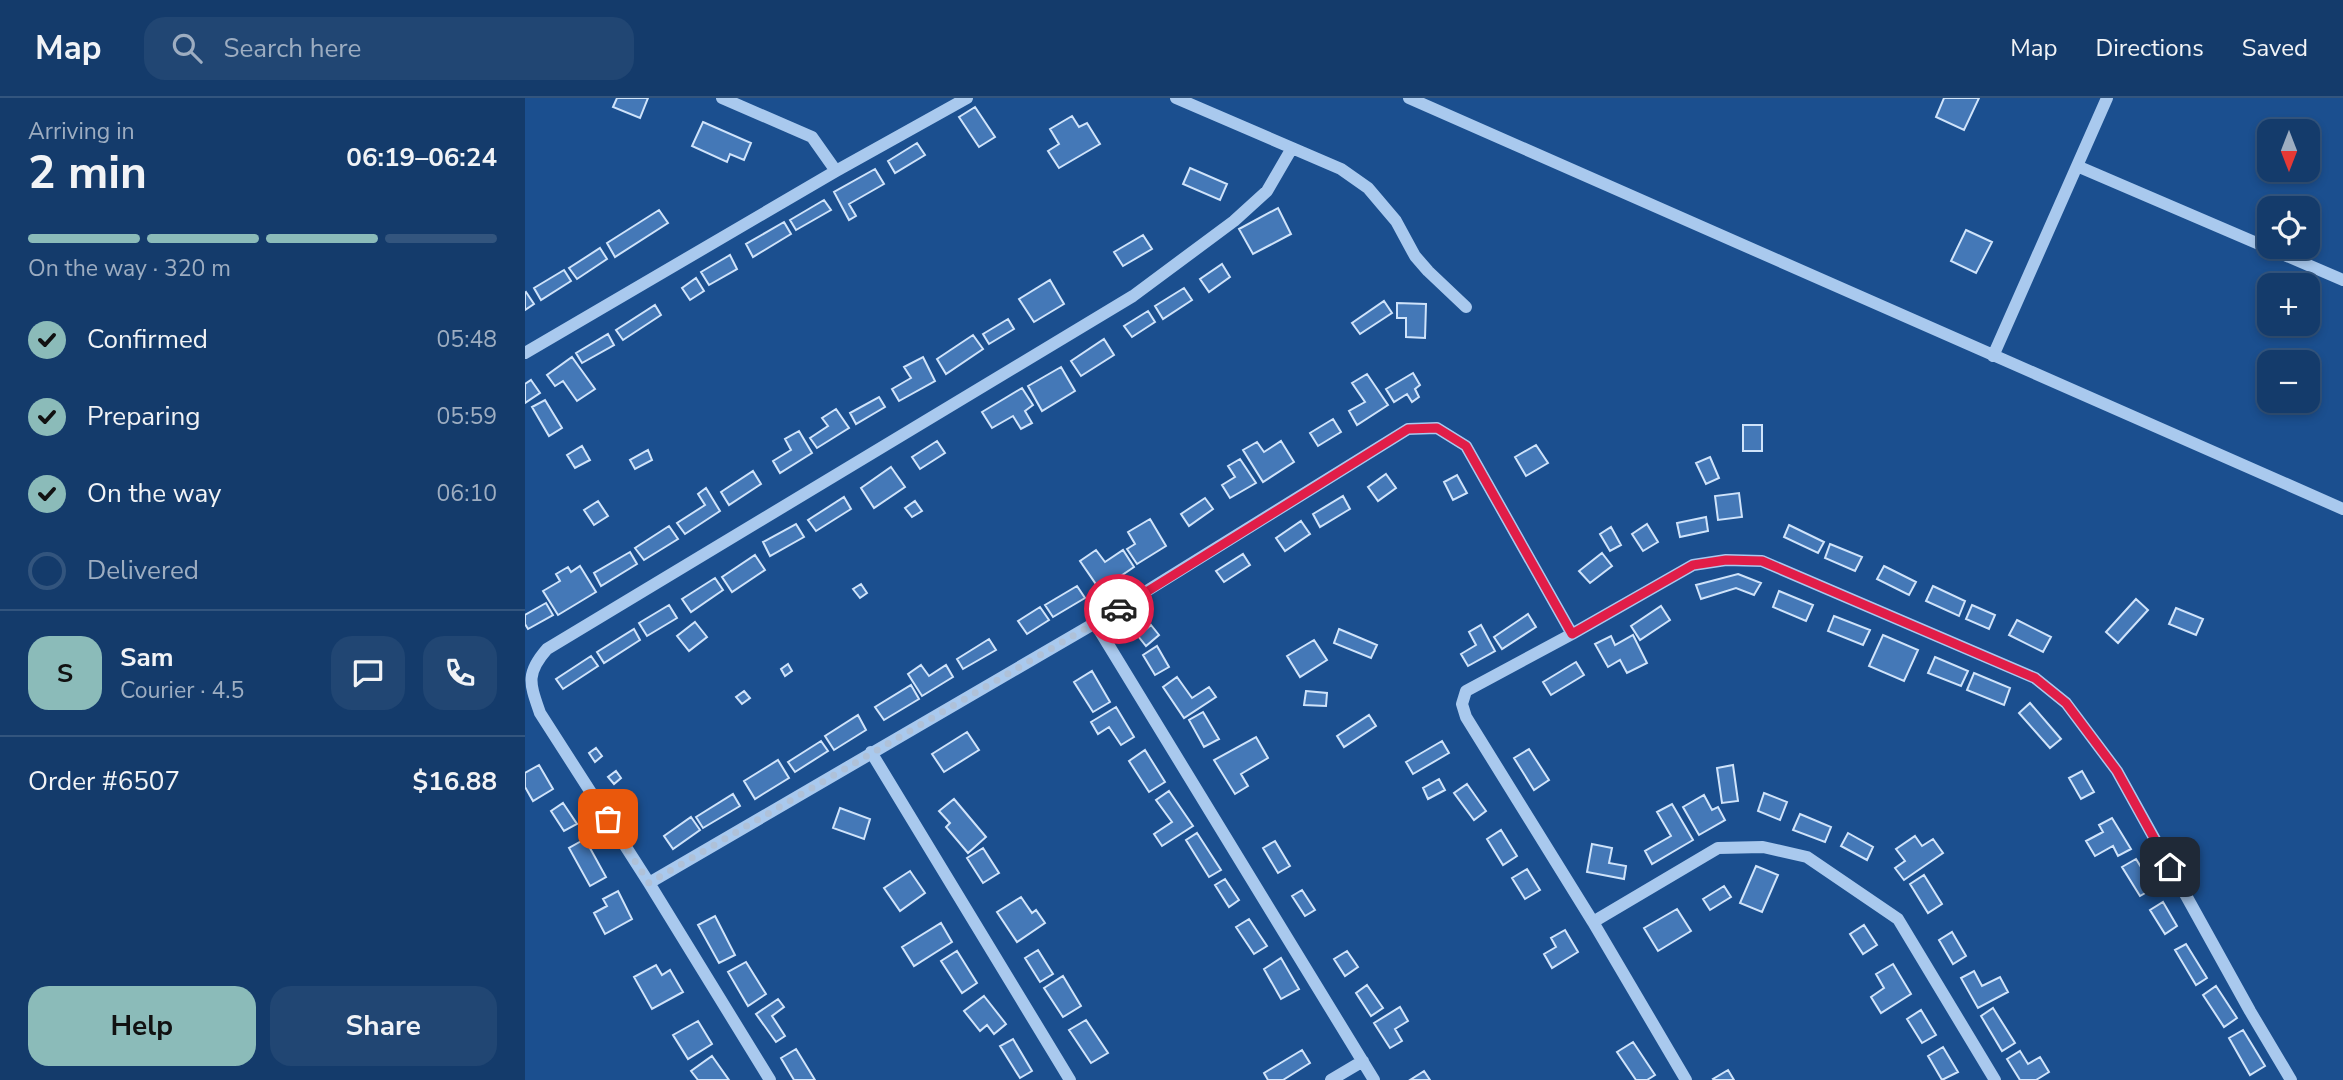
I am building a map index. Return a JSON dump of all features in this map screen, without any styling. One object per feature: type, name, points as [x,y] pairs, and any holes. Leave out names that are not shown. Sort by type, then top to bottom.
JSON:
[{"type":"street","points":[[722,98],[812,137],[836,171]]},
{"type":"street","points":[[525,353],[836,171],[967,98]]},
{"type":"street","points":[[1176,98],[1341,169],[1368,188],[1396,220],[1415,256],[1466,307]]},
{"type":"street","points":[[1409,98],[2343,509]]},
{"type":"street","points":[[1993,356],[2107,98]]},
{"type":"street","points":[[770,1080],[540,713],[531,687],[533,665],[547,649],[1133,296],[1234,220],[1267,191],[1292,148]]},
{"type":"street","points":[[2077,166],[2343,280]]},
{"type":"street","points":[[649,883],[1095,623],[1408,429],[1437,428],[1466,446],[1572,634]]},
{"type":"street","points":[[1686,1080],[1593,922],[1466,717],[1462,704],[1466,691],[1693,565],[1726,560],[1762,561],[2035,678],[2066,703],[2117,771],[2291,1080]]},
{"type":"street","points":[[1095,623],[1374,1080]]},
{"type":"street","points":[[871,752],[1070,1080]]},
{"type":"street","points":[[1593,922],[1718,848],[1763,847],[1807,857],[1898,919],[1995,1080]]},
{"type":"street","points":[[1331,1080],[1363,1061]]},
{"type":"building","points":[[617,98],[648,98],[640,118],[613,107]]},
{"type":"building","points":[[1944,98],[1979,98],[1964,130],[1936,117]]},
{"type":"building","points":[[975,107],[995,137],[979,147],[959,117]]},
{"type":"building","points":[[1072,116],[1079,127],[1087,123],[1100,144],[1059,168],[1048,151],[1059,144],[1050,129]]},
{"type":"building","points":[[703,122],[751,143],[744,160],[730,154],[727,162],[692,146]]},
{"type":"building","points":[[917,143],[925,155],[895,173],[888,161]]},
{"type":"building","points":[[1190,168],[1227,184],[1220,200],[1183,184]]},
{"type":"building","points":[[875,169],[884,184],[849,204],[856,216],[849,220],[834,192]]},
{"type":"building","points":[[824,200],[831,210],[796,230],[790,220]]},
{"type":"building","points":[[1278,208],[1291,234],[1253,254],[1239,229]]},
{"type":"building","points":[[659,210],[668,223],[615,257],[607,243]]},
{"type":"building","points":[[784,222],[791,234],[753,257],[746,244]]},
{"type":"building","points":[[1966,230],[1992,242],[1976,273],[1951,261]]},
{"type":"building","points":[[1143,235],[1152,249],[1123,266],[1114,252]]},
{"type":"building","points":[[600,248],[607,259],[577,279],[569,268]]},
{"type":"building","points":[[730,255],[737,269],[709,285],[701,272]]},
{"type":"building","points":[[1222,264],[1230,277],[1209,292],[1200,279]]},
{"type":"building","points":[[564,270],[571,281],[541,300],[534,288]]},
{"type":"building","points":[[696,278],[704,291],[690,300],[682,288]]},
{"type":"building","points":[[1050,280],[1064,304],[1034,322],[1019,299]]},
{"type":"building","points":[[1184,288],[1192,300],[1163,319],[1155,306]]},
{"type":"building","points":[[525,293],[534,304],[525,310]]},
{"type":"building","points":[[1384,301],[1392,313],[1360,334],[1352,323]]},
{"type":"building","points":[[1397,303],[1426,304],[1425,338],[1406,337],[1406,318],[1397,318]]},
{"type":"building","points":[[655,305],[661,315],[623,340],[616,330]]},
{"type":"building","points":[[1148,311],[1155,322],[1132,337],[1124,326]]},
{"type":"building","points":[[1008,319],[1014,329],[989,344],[983,334]]},
{"type":"building","points":[[608,334],[614,345],[582,363],[576,353]]},
{"type":"building","points":[[973,335],[983,349],[946,374],[937,359]]},
{"type":"building","points":[[1104,339],[1114,355],[1081,376],[1071,361]]},
{"type":"building","points":[[572,357],[595,389],[577,401],[563,381],[555,386],[547,375]]},
{"type":"building","points":[[923,357],[935,381],[899,401],[892,389],[911,378],[904,367]]},
{"type":"building","points":[[1061,367],[1075,391],[1042,411],[1028,386]]},
{"type":"building","points":[[1413,373],[1420,385],[1415,389],[1419,397],[1412,402],[1407,394],[1394,402],[1386,389]]},
{"type":"building","points":[[1367,374],[1388,405],[1357,425],[1349,411],[1365,402],[1352,383]]},
{"type":"building","points":[[531,380],[540,393],[525,403],[525,384]]},
{"type":"building","points":[[1022,388],[1033,405],[1025,411],[1032,423],[1021,429],[1013,416],[992,428],[982,412]]},
{"type":"building","points":[[879,397],[885,407],[856,424],[850,413]]},
{"type":"building","points":[[545,400],[562,428],[549,436],[532,407]]},
{"type":"building","points":[[836,409],[849,428],[817,448],[810,438],[828,426],[822,418]]},
{"type":"building","points":[[1333,419],[1341,432],[1318,446],[1310,433]]},
{"type":"building","points":[[1743,425],[1762,425],[1762,451],[1743,451]]},
{"type":"building","points":[[799,431],[812,453],[780,473],[773,461],[791,450],[785,439]]},
{"type":"building","points":[[937,441],[945,453],[920,469],[912,457]]},
{"type":"building","points":[[1281,441],[1294,462],[1263,482],[1243,450],[1257,442],[1264,452]]},
{"type":"building","points":[[1536,445],[1548,463],[1526,476],[1515,457]]},
{"type":"building","points":[[582,446],[590,460],[575,468],[567,455]]},
{"type":"building","points":[[648,450],[652,460],[635,469],[630,460]]},
{"type":"building","points":[[1710,457],[1719,478],[1706,484],[1696,463]]},
{"type":"building","points":[[1240,459],[1256,483],[1230,498],[1222,485],[1235,477],[1228,466]]},
{"type":"building","points":[[891,467],[905,487],[874,508],[861,488]]},
{"type":"building","points":[[753,471],[761,484],[729,505],[721,492]]},
{"type":"building","points":[[1386,474],[1396,488],[1378,501],[1368,487]]},
{"type":"building","points":[[1457,475],[1467,493],[1453,500],[1444,482]]},
{"type":"building","points":[[706,488],[720,511],[685,534],[677,523],[705,505],[698,494]]},
{"type":"building","points":[[1739,493],[1742,517],[1718,520],[1715,496]]},
{"type":"building","points":[[1343,496],[1350,509],[1320,527],[1313,514]]},
{"type":"building","points":[[844,497],[851,509],[816,531],[808,520]]},
{"type":"building","points":[[1205,498],[1213,509],[1189,526],[1181,514]]},
{"type":"building","points":[[598,501],[608,516],[594,525],[584,510]]},
{"type":"building","points":[[915,501],[922,511],[912,517],[905,508]]},
{"type":"building","points":[[1706,517],[1708,531],[1680,537],[1677,523]]},
{"type":"building","points":[[1150,519],[1166,546],[1137,564],[1127,549],[1135,544],[1128,532]]},
{"type":"building","points":[[1301,521],[1310,534],[1285,551],[1276,538]]},
{"type":"building","points":[[796,524],[804,537],[770,556],[763,542]]},
{"type":"building","points":[[1647,524],[1658,542],[1643,551],[1632,534]]},
{"type":"building","points":[[1789,525],[1824,542],[1818,553],[1784,537]]},
{"type":"building","points":[[669,526],[678,539],[644,560],[635,548]]},
{"type":"building","points":[[1611,527],[1621,545],[1610,551],[1600,534]]},
{"type":"building","points":[[1830,544],[1862,557],[1855,571],[1825,558]]},
{"type":"building","points":[[1096,550],[1105,562],[1123,550],[1134,567],[1100,590],[1080,561]]},
{"type":"building","points":[[630,552],[637,564],[601,586],[594,573]]},
{"type":"building","points":[[1602,553],[1612,566],[1590,583],[1579,571]]},
{"type":"building","points":[[1243,554],[1250,565],[1224,582],[1216,571]]},
{"type":"building","points":[[755,555],[765,570],[732,592],[722,577]]},
{"type":"building","points":[[580,566],[596,592],[558,615],[543,591],[560,581],[556,574],[568,567],[571,572]]},
{"type":"building","points":[[1884,566],[1916,582],[1909,595],[1877,579]]},
{"type":"building","points":[[1738,574],[1761,583],[1754,595],[1736,588],[1701,599],[1696,585]]},
{"type":"building","points":[[715,578],[723,590],[691,612],[682,599]]},
{"type":"building","points":[[861,584],[867,593],[860,598],[853,589]]},
{"type":"building","points":[[1077,586],[1085,598],[1053,617],[1045,605]]},
{"type":"building","points":[[1933,586],[1965,601],[1959,616],[1926,601]]},
{"type":"building","points":[[1779,591],[1813,605],[1806,621],[1773,607]]},
{"type":"building","points":[[2136,599],[2148,610],[2118,643],[2106,632]]},
{"type":"building","points":[[546,603],[553,615],[528,629],[525,615]]},
{"type":"building","points":[[669,605],[677,618],[647,636],[639,623]]},
{"type":"building","points":[[1972,605],[1995,615],[1989,629],[1966,619]]},
{"type":"building","points":[[1661,606],[1670,620],[1640,640],[1631,626]]},
{"type":"building","points":[[1040,607],[1049,620],[1027,634],[1018,621]]},
{"type":"building","points":[[2176,608],[2203,619],[2196,635],[2169,624]]},
{"type":"building","points":[[1528,614],[1536,627],[1502,649],[1494,637]]},
{"type":"building","points":[[1834,616],[1870,630],[1863,645],[1828,631]]},
{"type":"building","points":[[2017,620],[2051,637],[2043,652],[2009,635]]},
{"type":"building","points":[[695,622],[707,637],[689,651],[677,636]]},
{"type":"building","points":[[1151,625],[1159,635],[1146,646],[1138,636]]},
{"type":"building","points":[[1481,625],[1495,651],[1468,666],[1461,654],[1476,645],[1469,632]]},
{"type":"building","points":[[634,629],[640,640],[604,663],[597,652]]},
{"type":"building","points":[[1339,629],[1377,645],[1371,658],[1334,643]]},
{"type":"building","points":[[1633,635],[1647,663],[1627,673],[1620,660],[1608,667],[1595,644],[1611,636],[1615,645]]},
{"type":"building","points":[[1883,635],[1918,650],[1904,681],[1869,666]]},
{"type":"building","points":[[989,639],[996,650],[963,669],[957,659]]},
{"type":"building","points":[[1314,640],[1327,660],[1300,677],[1287,656]]},
{"type":"building","points":[[1157,646],[1169,667],[1155,675],[1143,655]]},
{"type":"building","points":[[591,656],[598,666],[563,689],[556,679]]},
{"type":"building","points":[[1935,657],[1968,671],[1961,686],[1928,673]]},
{"type":"building","points":[[1576,662],[1584,675],[1551,695],[1543,682]]},
{"type":"building","points":[[788,664],[792,671],[785,676],[781,669]]},
{"type":"building","points":[[921,665],[929,676],[946,665],[953,677],[922,696],[908,674]]},
{"type":"building","points":[[1092,671],[1110,702],[1093,712],[1074,682]]},
{"type":"building","points":[[1974,673],[2010,688],[2004,705],[1967,690]]},
{"type":"building","points":[[1177,677],[1192,698],[1209,687],[1216,697],[1184,718],[1163,687]]},
{"type":"building","points":[[911,685],[919,699],[884,720],[875,707]]},
{"type":"building","points":[[744,691],[750,698],[742,704],[736,697]]},
{"type":"building","points":[[1306,691],[1327,693],[1326,706],[1304,705]]},
{"type":"building","points":[[2030,703],[2061,739],[2050,748],[2019,713]]},
{"type":"building","points":[[1116,707],[1134,737],[1121,745],[1109,727],[1098,734],[1091,722]]},
{"type":"building","points":[[1203,712],[1219,739],[1204,747],[1189,720]]},
{"type":"building","points":[[858,715],[866,730],[834,750],[825,736]]},
{"type":"building","points":[[1369,715],[1376,726],[1344,747],[1337,736]]},
{"type":"building","points":[[967,732],[979,750],[944,772],[932,754]]},
{"type":"building","points":[[1256,737],[1268,758],[1241,774],[1248,786],[1235,794],[1214,760]]},
{"type":"building","points":[[821,741],[828,751],[795,772],[788,762]]},
{"type":"building","points":[[1442,741],[1449,753],[1413,774],[1406,762]]},
{"type":"building","points":[[596,748],[602,756],[595,762],[589,753]]},
{"type":"building","points":[[1529,749],[1549,780],[1534,790],[1514,758]]},
{"type":"building","points":[[1145,750],[1165,782],[1149,792],[1129,761]]},
{"type":"building","points":[[778,760],[789,778],[755,799],[744,781]]},
{"type":"building","points":[[539,765],[553,789],[533,801],[525,787],[525,773]]},
{"type":"building","points":[[1733,765],[1738,801],[1722,803],[1717,768]]},
{"type":"building","points":[[616,771],[621,778],[614,784],[608,777]]},
{"type":"building","points":[[2082,771],[2094,792],[2081,799],[2069,778]]},
{"type":"building","points":[[1439,779],[1445,790],[1428,799],[1423,788]]},
{"type":"building","points":[[1467,784],[1486,811],[1474,820],[1454,793]]},
{"type":"building","points":[[1169,791],[1193,826],[1162,846],[1154,834],[1172,822],[1156,800]]},
{"type":"building","points":[[1764,793],[1787,802],[1780,820],[1758,811]]},
{"type":"building","points":[[733,794],[740,806],[703,828],[696,817]]},
{"type":"building","points":[[1704,795],[1712,810],[1718,807],[1725,820],[1699,835],[1683,807]]},
{"type":"building","points":[[954,799],[986,837],[968,853],[946,827],[950,823],[939,811]]},
{"type":"building","points":[[563,803],[577,824],[564,831],[551,811]]},
{"type":"building","points":[[1672,804],[1693,840],[1652,864],[1645,851],[1671,836],[1657,812]]},
{"type":"building","points":[[840,808],[870,819],[864,839],[833,828]]},
{"type":"building","points":[[1800,814],[1831,827],[1825,842],[1793,830]]},
{"type":"building","points":[[691,817],[700,830],[673,849],[664,836]]},
{"type":"building","points":[[2112,818],[2131,849],[2118,856],[2113,846],[2095,856],[2086,841],[2103,832],[2099,825]]},
{"type":"building","points":[[1501,830],[1517,856],[1503,865],[1487,839]]},
{"type":"building","points":[[1197,833],[1221,870],[1209,877],[1186,840]]},
{"type":"building","points":[[1848,833],[1873,847],[1867,860],[1841,846]]},
{"type":"building","points":[[1915,836],[1922,846],[1933,839],[1943,853],[1904,880],[1895,868],[1905,861],[1896,849]]},
{"type":"building","points":[[585,839],[606,877],[590,886],[569,848]]},
{"type":"building","points":[[1275,841],[1290,866],[1278,873],[1263,848]]},
{"type":"building","points":[[1592,844],[1612,848],[1609,863],[1626,866],[1624,879],[1587,872]]},
{"type":"building","points":[[983,848],[999,873],[983,883],[967,858]]},
{"type":"building","points":[[2136,859],[2154,888],[2140,896],[2122,867]]},
{"type":"building","points":[[1756,866],[1778,875],[1762,912],[1740,903]]},
{"type":"building","points":[[1527,869],[1540,890],[1525,899],[1512,878]]},
{"type":"building","points":[[910,871],[925,893],[900,911],[884,888]]},
{"type":"building","points":[[1924,875],[1942,904],[1928,913],[1910,884]]},
{"type":"building","points":[[1225,879],[1239,900],[1229,907],[1215,885]]},
{"type":"building","points":[[1724,886],[1731,897],[1710,910],[1703,899]]},
{"type":"building","points":[[1302,890],[1315,910],[1305,916],[1292,896]]},
{"type":"building","points":[[618,891],[632,919],[605,934],[594,913],[607,906],[603,899]]},
{"type":"building","points":[[1021,897],[1032,913],[1036,910],[1045,923],[1017,942],[997,912]]},
{"type":"building","points":[[2163,902],[2177,926],[2165,934],[2150,910]]},
{"type":"building","points":[[1677,909],[1691,931],[1658,951],[1644,928]]},
{"type":"building","points":[[715,916],[735,955],[719,963],[698,925]]},
{"type":"building","points":[[1249,919],[1267,946],[1254,954],[1236,927]]},
{"type":"building","points":[[941,923],[952,942],[914,966],[902,947]]},
{"type":"building","points":[[1864,925],[1877,945],[1863,954],[1850,934]]},
{"type":"building","points":[[1565,930],[1578,952],[1552,968],[1544,954],[1556,947],[1551,938]]},
{"type":"building","points":[[1952,932],[1966,956],[1953,964],[1939,940]]},
{"type":"building","points":[[2186,944],[2207,978],[2196,985],[2175,950]]},
{"type":"building","points":[[1038,950],[1053,974],[1040,982],[1025,958]]},
{"type":"building","points":[[957,951],[977,983],[962,993],[941,961]]},
{"type":"building","points":[[1347,951],[1358,967],[1345,976],[1334,959]]},
{"type":"building","points":[[1281,958],[1299,989],[1281,999],[1264,969]]},
{"type":"building","points":[[746,962],[766,994],[748,1006],[728,972]]},
{"type":"building","points":[[1893,964],[1911,994],[1881,1013],[1871,997],[1884,988],[1876,974]]},
{"type":"building","points":[[656,965],[662,975],[670,970],[683,992],[652,1009],[634,977]]},
{"type":"building","points":[[1974,971],[1982,986],[2000,977],[2008,992],[1978,1008],[1961,978]]},
{"type":"building","points":[[1063,976],[1081,1006],[1063,1017],[1044,988]]},
{"type":"building","points":[[1367,985],[1383,1008],[1371,1016],[1356,993]]},
{"type":"building","points":[[2216,986],[2237,1018],[2224,1027],[2203,995]]},
{"type":"building","points":[[984,996],[1006,1024],[994,1034],[987,1025],[980,1031],[964,1011]]},
{"type":"building","points":[[778,999],[784,1007],[772,1016],[785,1036],[776,1042],[756,1014]]},
{"type":"building","points":[[1400,1007],[1408,1021],[1395,1029],[1402,1041],[1390,1048],[1374,1023]]},
{"type":"building","points":[[1993,1008],[2015,1043],[2002,1051],[1981,1016]]},
{"type":"building","points":[[1921,1010],[1936,1035],[1922,1043],[1907,1019]]},
{"type":"building","points":[[1086,1020],[1108,1053],[1091,1063],[1069,1030]]},
{"type":"building","points":[[698,1021],[712,1044],[688,1059],[673,1035]]},
{"type":"building","points":[[2243,1030],[2265,1066],[2250,1075],[2229,1038]]},
{"type":"building","points":[[1013,1039],[1032,1071],[1020,1078],[1000,1046]]},
{"type":"building","points":[[1633,1042],[1655,1075],[1647,1080],[1636,1080],[1617,1052]]},
{"type":"building","points":[[1943,1047],[1958,1072],[1942,1080],[1928,1056]]},
{"type":"building","points":[[796,1049],[815,1080],[794,1080],[781,1058]]},
{"type":"building","points":[[1302,1050],[1310,1063],[1283,1080],[1268,1080],[1264,1073]]},
{"type":"building","points":[[2020,1051],[2028,1064],[2040,1057],[2049,1072],[2036,1080],[2020,1080],[2007,1059]]},
{"type":"building","points":[[712,1056],[729,1080],[698,1080],[691,1071]]},
{"type":"building","points":[[1728,1070],[1734,1080],[1713,1079]]},
{"type":"building","points":[[1424,1071],[1430,1080],[1410,1080]]},
{"type":"way so far","points":[[608,819],[649,883],[1119,609]]},
{"type":"route","points":[[1119,609],[1408,429],[1437,428],[1466,446],[1572,634],[1693,565],[1726,560],[1762,561],[2035,678],[2066,703],[2117,771],[2170,867]]}]
